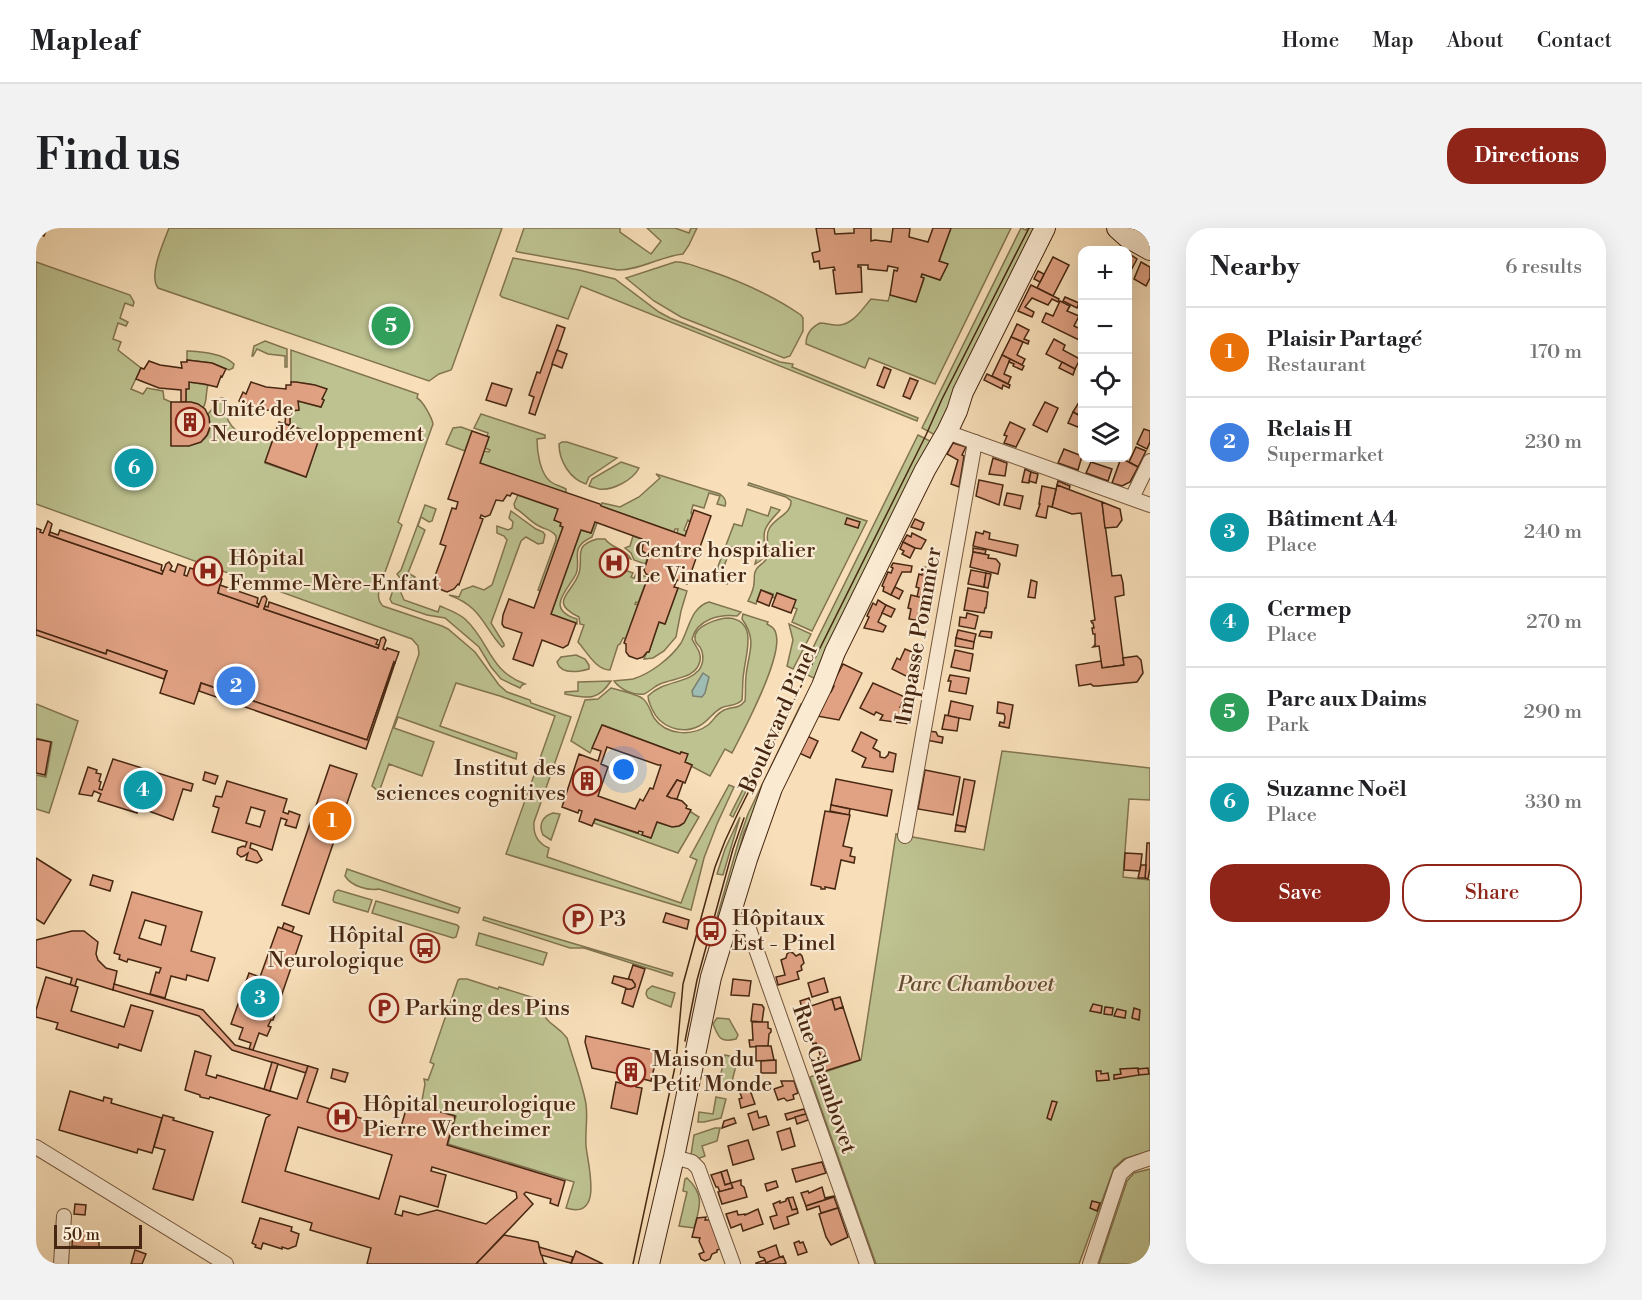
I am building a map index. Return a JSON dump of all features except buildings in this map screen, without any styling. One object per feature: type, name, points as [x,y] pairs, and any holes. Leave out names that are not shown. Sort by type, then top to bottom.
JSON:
[{"type":"main road","name":"Boulevard Pinel","points":[[649,1264],[674,1157],[706,997],[747,859],[772,788],[822,687],[840,641],[925,470],[947,432],[963,392],[1045,228]]},
{"type":"main road","points":[[1117,228],[1127,237],[1150,250]]},
{"type":"main road","points":[[1144,228],[1150,236]]},
{"type":"street","points":[[947,432],[1150,505]]},
{"type":"street","name":"Impasse Pommier","points":[[905,836],[975,442]]},
{"type":"street","points":[[1132,498],[1150,461]]},
{"type":"street","name":"Rue Chambovet","points":[[729,920],[738,922],[749,929],[867,1264]]},
{"type":"street","points":[[36,1147],[226,1264]]},
{"type":"street","points":[[674,1157],[692,1162],[698,1168],[733,1264]]},
{"type":"street","points":[[1090,1264],[1120,1174],[1130,1165],[1150,1158]]},
{"type":"street","points":[[61,1264],[64,1216]]},
{"type":"green space","points":[[169,228],[502,228],[452,368],[429,381],[158,288],[155,282],[156,267]]},
{"type":"green space","points":[[524,228],[620,228],[620,232],[651,254],[661,241],[647,228],[675,228],[689,233],[691,228],[697,228],[683,254],[635,268],[618,270],[518,252],[516,251]]},
{"type":"green space","points":[[951,228],[1011,228],[935,384],[869,358],[865,368],[806,344],[808,334],[817,325],[847,323],[871,299],[888,301],[890,295],[916,301],[924,279],[921,277],[922,274],[940,280],[947,265],[939,261]]},
{"type":"green space","points":[[1021,228],[1026,230],[1027,228],[1038,228],[937,436],[922,428]]},
{"type":"green space","points":[[513,258],[615,279],[670,318],[780,362],[793,364],[792,367],[918,418],[917,421],[581,286],[568,319],[502,297],[500,295]]},
{"type":"green space","points":[[36,262],[130,295],[134,302],[133,306],[125,303],[120,318],[128,322],[126,326],[118,323],[113,339],[121,342],[118,350],[141,368],[131,389],[143,394],[147,388],[163,391],[164,399],[171,402],[171,445],[195,444],[206,437],[210,424],[208,414],[223,398],[226,400],[228,420],[237,431],[256,438],[275,433],[265,463],[306,477],[320,436],[290,425],[290,411],[299,410],[298,401],[321,407],[326,390],[310,384],[291,382],[291,350],[418,394],[417,398],[427,410],[433,424],[398,522],[402,525],[380,586],[378,594],[380,601],[383,606],[448,629],[475,652],[499,685],[507,692],[571,717],[534,822],[537,838],[541,844],[549,848],[547,857],[681,903],[697,860],[690,857],[729,785],[734,787],[704,858],[691,910],[506,854],[555,716],[456,683],[440,726],[517,753],[516,759],[398,717],[394,728],[434,742],[422,776],[389,764],[379,792],[372,786],[419,654],[418,646],[412,639],[36,504]]},
{"type":"green space","points":[[675,262],[691,264],[744,284],[801,315],[803,331],[790,356],[784,358],[681,317],[654,301],[626,278]]},
{"type":"green space","points":[[265,341],[287,349],[287,367],[285,367],[285,356],[268,354],[257,349],[252,356],[254,346]]},
{"type":"green space","points":[[187,351],[224,357],[234,364],[233,368],[229,370],[212,363],[187,360]]},
{"type":"green space","points":[[189,382],[208,385],[203,408],[186,402],[186,389],[189,388]]},
{"type":"green space","points":[[481,414],[545,435],[545,438],[537,439],[544,474],[553,483],[566,489],[566,492],[480,463],[484,451],[489,452],[490,450],[485,448],[488,433],[474,428]]},
{"type":"green space","points":[[461,427],[472,431],[465,451],[446,444],[453,428]]},
{"type":"green space","points":[[918,435],[934,443],[818,680],[801,672]]},
{"type":"green space","points":[[562,442],[617,458],[589,477],[586,484],[570,474],[563,463],[559,444]]},
{"type":"green space","points":[[621,462],[639,468],[632,477],[616,486],[599,489],[589,486],[592,479]]},
{"type":"green space","points":[[656,474],[720,494],[725,499],[725,506],[717,504],[720,496],[709,493],[704,508],[693,505],[691,513],[693,515],[684,530],[687,532],[685,536],[677,533],[678,529],[674,532],[601,506],[602,503],[620,507],[639,497],[660,478]]},
{"type":"green space","points":[[749,483],[867,521],[812,631],[792,622],[797,609],[793,607],[795,600],[777,593],[775,598],[772,597],[773,594],[761,590],[756,604],[748,601],[753,588],[755,572],[768,556],[769,529],[791,505],[791,501],[786,497],[748,485]]},
{"type":"green space","points":[[518,495],[558,509],[560,526],[563,527],[541,591],[538,590],[556,536],[515,508],[514,504]]},
{"type":"green space","points":[[425,505],[436,509],[432,521],[429,522],[421,517],[418,526],[425,530],[408,573],[415,577],[410,582],[400,578],[397,574],[401,570]]},
{"type":"green space","points":[[771,507],[780,510],[765,530],[766,553],[764,557],[755,564],[757,556],[731,547],[721,575],[729,579],[727,584],[715,579],[734,524],[742,526],[747,509],[768,516]]},
{"type":"green space","points":[[511,511],[545,535],[543,543],[538,544],[526,537],[521,541],[491,623],[504,644],[502,647],[475,611],[449,595],[459,597],[462,590],[473,586],[484,590],[492,585],[507,540],[497,533],[497,526],[508,530],[512,528],[513,522],[509,518]]},
{"type":"green space","points":[[595,522],[597,523],[592,537],[580,545],[576,574],[561,599],[562,610],[577,619],[577,624],[551,614],[581,530],[591,533]]},
{"type":"green space","points":[[633,536],[642,539],[640,542],[643,544],[642,551],[649,555],[645,564],[634,560],[625,548],[630,546]]},
{"type":"green space","points":[[597,539],[605,539],[631,559],[617,557],[614,560],[616,567],[633,573],[631,577],[634,578],[636,574],[648,577],[638,603],[635,604],[638,605],[626,639],[623,638],[618,645],[610,670],[596,664],[578,642],[584,625],[580,624],[579,617],[570,612],[563,602],[579,573],[580,553],[584,545]]},
{"type":"green space","points":[[396,581],[404,600],[438,612],[440,606],[465,619],[504,672],[525,684],[520,688],[501,679],[479,647],[445,618],[427,615],[392,603],[390,599]]},
{"type":"green space","points":[[678,588],[687,591],[676,637],[664,651],[653,658],[644,659],[649,652],[659,622],[665,624]]},
{"type":"green space","points":[[709,602],[741,612],[737,616],[710,619],[695,632],[692,639],[699,652],[700,661],[694,671],[689,675],[660,684],[644,694],[627,691],[614,681],[640,677],[666,660],[681,643],[694,613]]},
{"type":"green space","points":[[743,614],[768,622],[767,624],[774,629],[776,634],[777,645],[768,676],[745,728],[732,753],[725,749],[710,776],[685,762],[687,754],[681,752],[680,754],[603,725],[590,753],[571,741],[585,700],[598,699],[611,688],[642,698],[659,724],[672,731],[687,733],[702,729],[724,710],[742,704],[745,701],[751,647],[750,634],[742,619]]},
{"type":"green space","points":[[729,618],[738,620],[747,631],[748,647],[743,675],[742,700],[737,704],[721,708],[702,724],[692,729],[678,729],[666,725],[656,715],[648,696],[661,687],[688,678],[699,670],[703,656],[695,634],[708,624]]},
{"type":"green space","points":[[789,624],[811,634],[793,669],[787,666],[793,640]]},
{"type":"green space","points":[[576,655],[585,659],[589,669],[570,672],[562,669],[557,662],[561,657]]},
{"type":"green space","points":[[611,681],[601,692],[591,697],[565,694],[565,692],[578,691],[578,682]]},
{"type":"green space","points":[[36,704],[78,721],[49,813],[36,809],[36,775],[46,777],[52,742],[36,738]]},
{"type":"green space","points":[[801,704],[805,706],[744,832],[721,918],[717,917],[748,814]]},
{"type":"green space","name":"Parc Chambovet","points":[[1002,751],[1150,768],[1150,800],[1129,799],[1123,877],[1150,880],[1150,1151],[1124,1159],[1114,1168],[1079,1264],[876,1264],[810,1077],[861,1060],[896,834],[984,850]]},
{"type":"green space","points":[[762,752],[765,753],[733,817],[730,815]]},
{"type":"green space","points":[[691,812],[699,817],[678,853],[594,823],[595,819],[651,838],[657,822],[680,826]]},
{"type":"green space","points":[[553,813],[560,814],[551,840],[543,835],[541,824],[544,818]]},
{"type":"green space","points":[[740,817],[723,875],[717,874],[725,849]]},
{"type":"green space","points":[[347,869],[460,908],[458,913],[379,889],[360,887],[351,883],[345,876]]},
{"type":"green space","points":[[338,890],[372,900],[368,912],[334,902],[335,892]]},
{"type":"green space","points":[[376,901],[457,925],[459,927],[456,937],[372,913]]},
{"type":"green space","points":[[484,917],[673,973],[672,976],[584,948],[570,948],[483,920]]},
{"type":"green space","points":[[479,933],[547,953],[543,965],[476,945]]},
{"type":"green space","points":[[460,979],[498,989],[499,987],[541,1000],[544,1015],[567,1038],[580,1079],[587,1114],[586,1146],[591,1189],[590,1199],[578,1210],[566,1208],[574,1182],[448,1144],[456,1116],[421,1106],[424,1079],[428,1080],[434,1064],[430,1062]]},
{"type":"green space","points":[[652,986],[675,993],[671,1007],[648,998],[647,990]]},
{"type":"green space","points":[[717,1018],[729,1019],[738,1035],[736,1039],[720,1038],[713,1024]]},
{"type":"green space","points":[[725,1055],[738,1058],[730,1089],[718,1087]]},
{"type":"green space","points":[[716,1097],[726,1099],[721,1118],[698,1122],[699,1112],[713,1114]]},
{"type":"green space","points":[[720,1128],[717,1141],[702,1146],[705,1156],[697,1159],[691,1155],[694,1135]]},
{"type":"green space","points":[[1150,1169],[1150,1264],[1099,1264],[1127,1181],[1134,1173]]},
{"type":"green space","points":[[687,1178],[697,1190],[700,1202],[694,1228],[679,1226],[687,1192],[683,1191]]},
{"type":"water","points":[[703,673],[709,677],[705,693],[702,697],[693,696],[692,691]]},
{"type":"tram line","points":[[633,1264],[676,1062],[683,984],[715,867],[738,813],[1029,228]]},
{"type":"tram line","points":[[685,1041],[697,980],[733,849],[744,818]]},
{"type":"place","name":"Parc aux Daims","points":[[391,326]]},
{"type":"place","name":"Unité de Neurodéveloppement","points":[[190,422]]},
{"type":"place","name":"Suzanne Noël","points":[[134,468]]},
{"type":"place","name":"Centre hospitalier Le Vinatier","points":[[614,563]]},
{"type":"place","name":"Hôpital Femme-Mère-Enfant","points":[[208,571]]},
{"type":"place","name":"Relais H","points":[[236,686]]},
{"type":"place","name":"Institut des sciences cognitives","points":[[587,781]]},
{"type":"place","name":"Cermep","points":[[143,790]]},
{"type":"place","name":"Plaisir Partagé","points":[[332,821]]},
{"type":"place","name":"P3","points":[[578,919]]},
{"type":"place","name":"Hôpitaux Est - Pinel","points":[[711,931]]},
{"type":"place","name":"Hôpital Neurologique","points":[[425,948]]},
{"type":"place","name":"Bâtiment A4","points":[[260,998]]},
{"type":"place","name":"Parking des Pins","points":[[384,1008]]},
{"type":"place","name":"Maison du Petit Monde","points":[[631,1072]]},
{"type":"place","name":"Hôpital neurologique Pierre Wertheimer","points":[[342,1117]]}]
